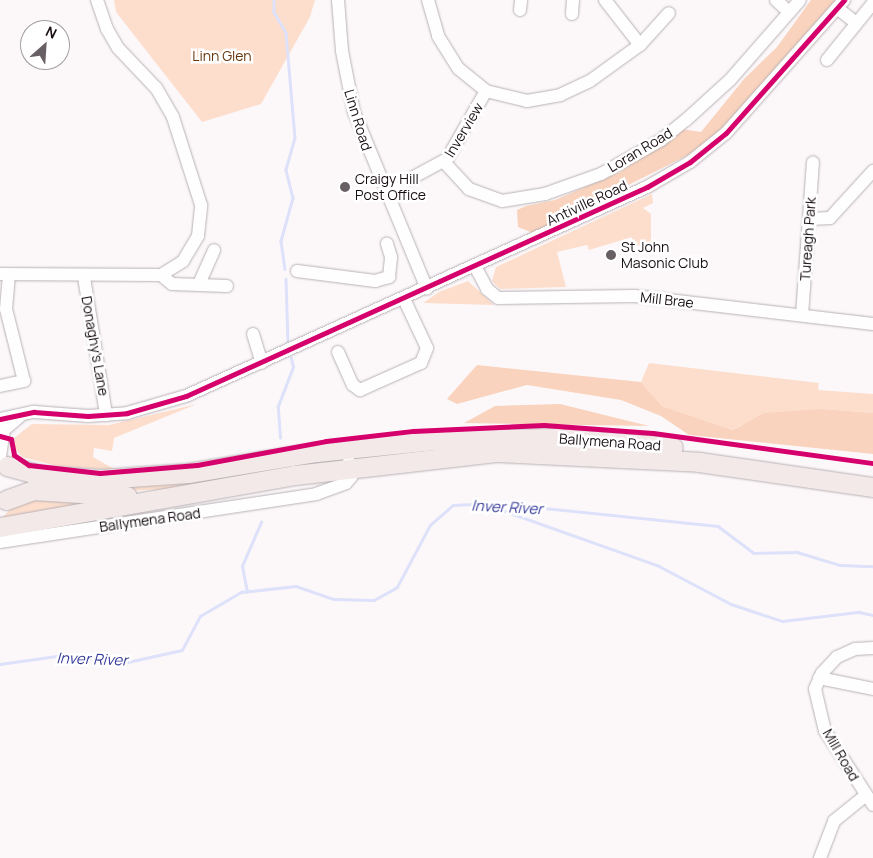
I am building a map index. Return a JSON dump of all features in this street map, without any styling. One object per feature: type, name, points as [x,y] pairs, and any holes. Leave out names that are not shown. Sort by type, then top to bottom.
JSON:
[{"type":"highway","name":"Ballymena Road","points":[[3,461],[40,475],[131,478],[217,469],[345,448],[469,438],[557,438],[696,449],[873,474]]},
{"type":"highway","name":"Ballymena Road","points":[[0,527],[295,475],[450,455],[546,452],[699,462],[873,487]]},
{"type":"highway","points":[[3,461],[11,483],[3,503]]},
{"type":"highway","points":[[3,503],[33,490],[122,496],[220,488]]},
{"type":"street","points":[[0,386],[24,380],[6,309],[4,274],[84,277],[161,275],[183,261],[194,246],[200,227],[201,205],[173,117],[156,88],[118,48],[106,29],[97,0]]},
{"type":"street","name":"Linn Road","points":[[338,0],[352,106],[384,192],[428,289]]},
{"type":"street","points":[[428,0],[435,27],[449,57],[486,91],[527,101],[560,95],[590,81],[640,45],[670,13]]},
{"type":"street","points":[[572,14],[573,0]]},
{"type":"street","points":[[606,0],[640,45]]},
{"type":"street","points":[[776,0],[789,12]]},
{"type":"street","name":"Loran Road","points":[[444,162],[469,189],[502,201],[545,194],[601,174],[661,140],[686,120],[730,80],[800,0]]},
{"type":"street","points":[[827,60],[873,3]]},
{"type":"street","points":[[841,4],[856,23]]},
{"type":"street","name":"Antiville Road","points":[[0,419],[26,413],[106,415],[166,403],[262,363],[476,268],[647,187],[690,162],[747,113],[841,4]]},
{"type":"street","name":"Inverview","points":[[384,192],[444,162],[458,144],[486,91]]},
{"type":"street","name":"Tureagh Park","points":[[802,316],[811,219],[813,162]]},
{"type":"street","points":[[811,219],[830,218],[873,171]]},
{"type":"street","points":[[297,271],[374,282],[389,277],[391,257],[387,244]]},
{"type":"street","points":[[391,257],[410,249]]},
{"type":"street","points":[[199,284],[214,250]]},
{"type":"street","name":"Mill Brae","points":[[476,268],[487,289],[498,298],[634,296],[873,324]]},
{"type":"street","points":[[161,275],[172,284],[227,286]]},
{"type":"street","name":"Donaghy's Lane","points":[[84,277],[106,415]]},
{"type":"street","points":[[338,352],[353,385],[362,391],[421,363],[426,348],[404,299]]},
{"type":"street","points":[[253,334],[262,363]]},
{"type":"street","points":[[3,461],[4,430],[26,413]]},
{"type":"street","points":[[345,448],[350,467]]},
{"type":"street","name":"Ballymena Road","points":[[0,542],[316,494],[346,482],[351,476],[350,467]]},
{"type":"street","points":[[295,475],[300,497]]},
{"type":"street","points":[[873,648],[855,648],[837,657],[819,678],[873,689]]},
{"type":"street","name":"Mill Road","points":[[819,678],[816,699],[825,732],[869,800]]},
{"type":"street","points":[[820,858],[834,821],[869,800]]},
{"type":"green space","name":"Linn Glen","points":[[114,0],[315,0],[310,17],[261,104],[202,122],[116,12]]},
{"type":"green space","points":[[652,194],[653,203],[643,208],[651,214],[651,242],[633,247],[632,237],[589,250],[587,245],[557,252],[566,287],[500,289],[492,281],[496,267]]},
{"type":"green space","points":[[468,281],[494,305],[423,303],[439,292]]},
{"type":"green space","points":[[649,363],[819,383],[818,390],[873,394],[873,413],[823,409],[741,425],[733,430],[662,406],[641,382]]},
{"type":"green space","points":[[197,404],[114,438],[112,451],[94,448],[93,457],[116,470],[57,466],[22,457],[15,448],[14,438],[32,424],[109,425]]},
{"type":"green space","points":[[226,479],[169,489],[100,492],[101,485]]},
{"type":"green space","points":[[20,499],[85,501],[85,509],[0,520]]},
{"type":"shaded area","points":[[811,0],[838,0],[749,105],[694,152],[533,233],[518,227],[517,210],[526,206],[555,200],[620,172],[681,129],[701,132],[744,79],[777,47]]},
{"type":"shaded area","points":[[477,365],[641,382],[662,406],[733,430],[764,413],[823,409],[873,413],[873,454],[689,435],[661,416],[621,400],[527,385],[457,404],[447,399]]},
{"type":"shaded area","points":[[560,404],[649,426],[464,423],[495,406]]},
{"type":"waterway","points":[[274,0],[274,12],[286,33],[295,138],[286,170],[293,198],[281,241],[285,269]]},
{"type":"waterway","points":[[286,279],[288,343]]},
{"type":"waterway","points":[[280,438],[278,406],[293,367],[291,358]]},
{"type":"waterway","name":"Inver River","points":[[0,664],[63,655],[123,663],[182,650],[200,616],[241,592],[296,586],[333,599],[374,600],[397,587],[430,525],[453,505],[496,503],[718,526],[754,553],[797,552],[840,565],[873,566]]},
{"type":"waterway","points":[[488,505],[659,566],[731,604],[782,621],[859,612],[873,615]]},
{"type":"waterway","points":[[247,592],[242,566],[261,522]]},
{"type":"cycle path","points":[[0,419],[34,412],[88,416],[127,413],[186,396],[647,187],[690,162],[726,133],[844,0]]},
{"type":"cycle path","points":[[0,436],[11,439],[14,455],[29,465],[100,473],[197,465],[326,441],[413,431],[544,425],[653,433],[873,463]]},
{"type":"place","name":"Craigy Hill Post Office","points":[[345,187]]},
{"type":"place","name":"St John Masonic Club","points":[[611,255]]}]
